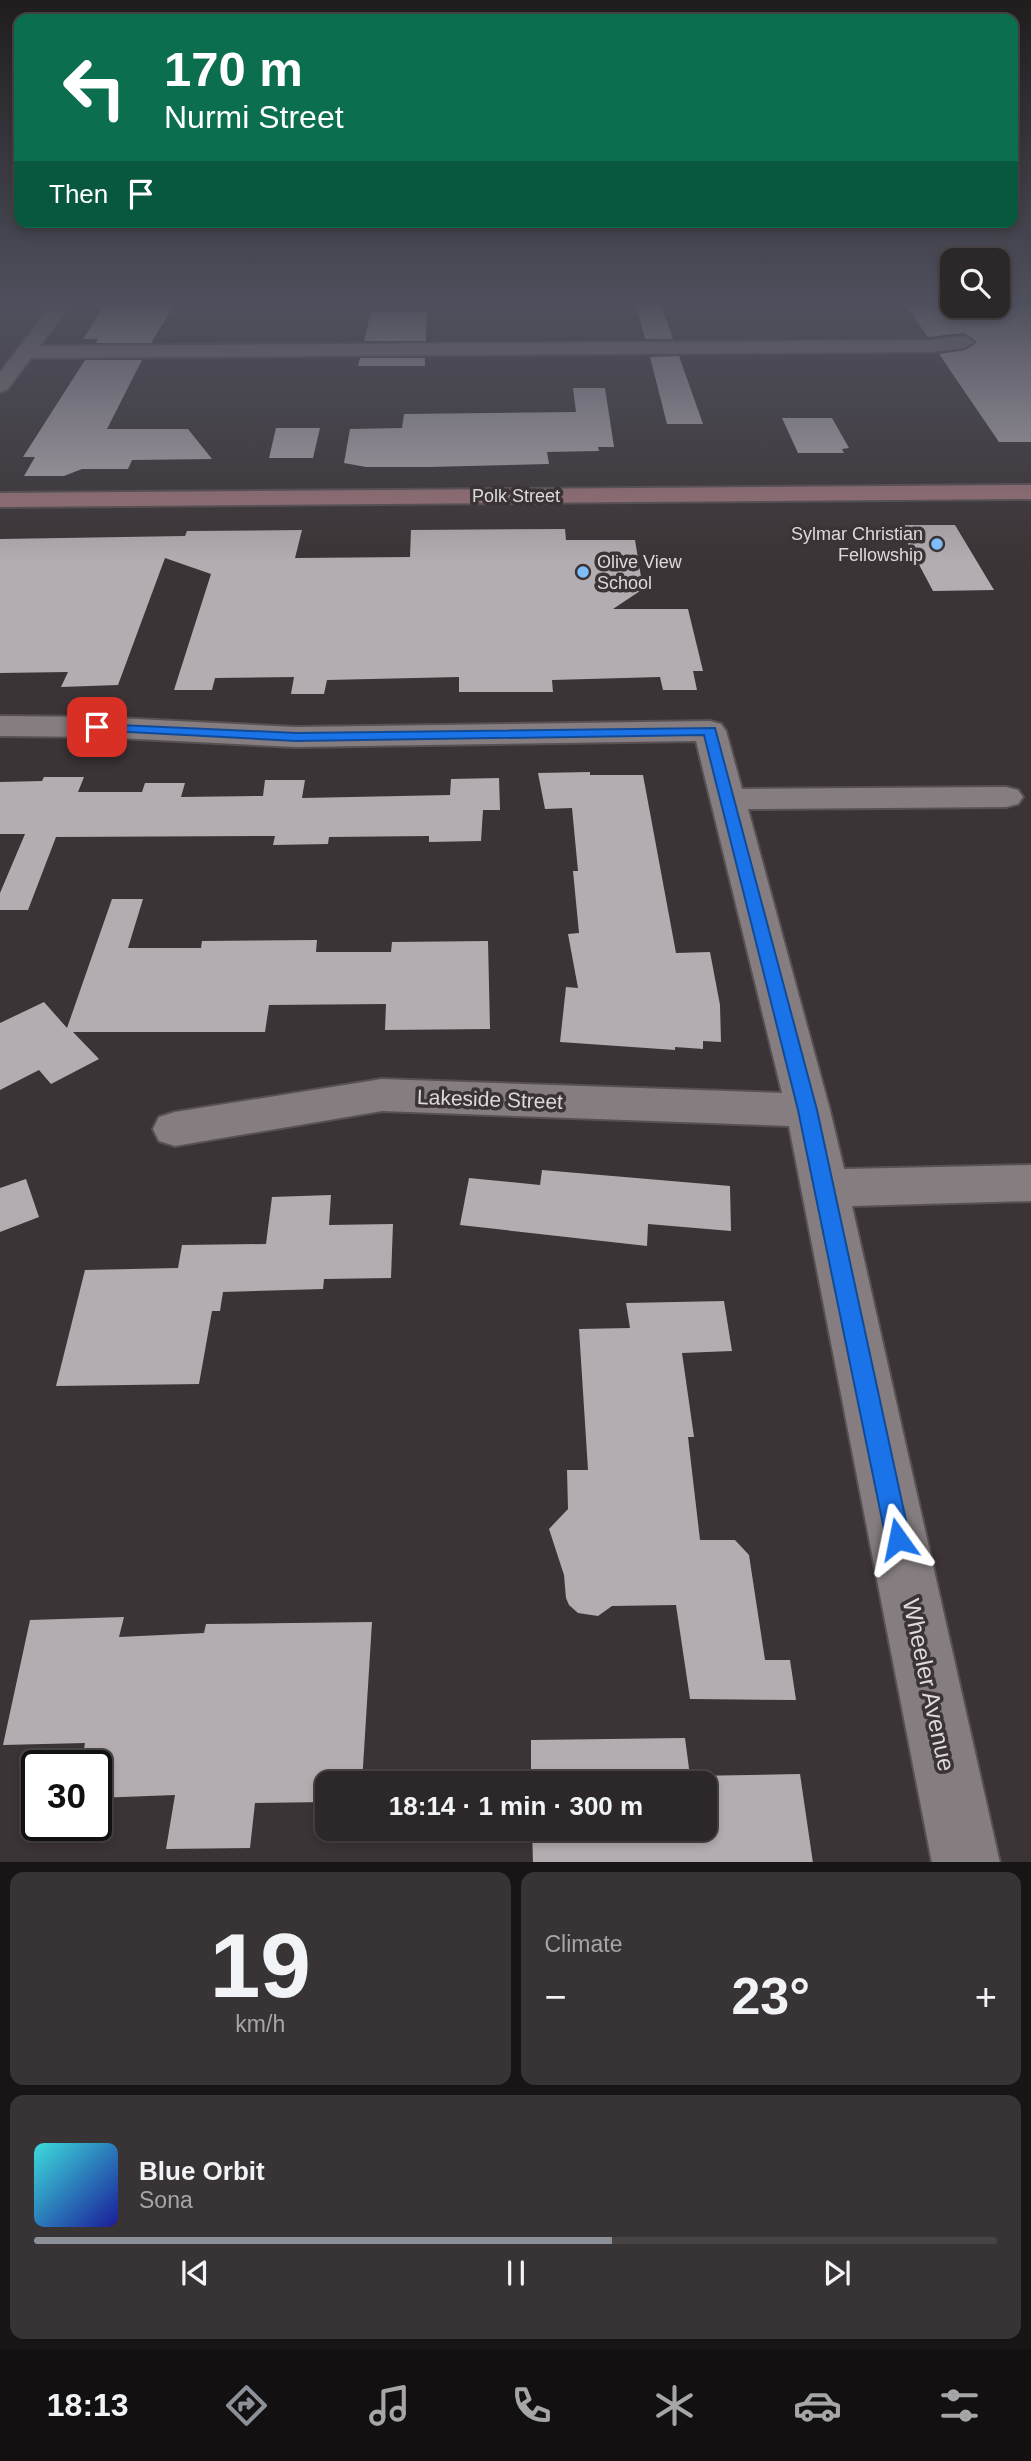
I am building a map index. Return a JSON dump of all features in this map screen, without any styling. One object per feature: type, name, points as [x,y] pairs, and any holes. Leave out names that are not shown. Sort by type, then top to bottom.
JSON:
[{"type":"street","name":"Polk Street","points":[[0,500],[1031,492]]},
{"type":"street","name":"Wheeler Avenue","points":[[0,726],[97,727],[296,737],[710,731],[808,1110],[966,1862]]},
{"type":"street","points":[[727,799],[1006,797]]},
{"type":"street","name":"Lakeside Street","points":[[175,1129],[383,1095],[808,1110]]},
{"type":"street","points":[[825,1188],[1031,1183]]},
{"type":"building","points":[[67,389],[127,389],[107,429],[188,429],[212,459],[132,460],[128,469],[82,469],[64,476],[24,476],[35,457],[23,457]]},
{"type":"building","points":[[573,389],[605,389],[614,447],[598,447],[599,451],[547,452],[549,464],[366,467],[344,463],[350,429],[402,428],[404,414],[576,412]]},
{"type":"building","points":[[658,389],[691,389],[703,424],[667,424]]},
{"type":"building","points":[[963,389],[1031,389],[1031,442],[999,442]]},
{"type":"building","points":[[782,418],[832,418],[849,448],[842,449],[844,453],[798,453]]},
{"type":"building","points":[[276,428],[320,428],[313,458],[269,458]]},
{"type":"building","name":"Sylmar Christian Fellowship","points":[[898,525],[955,525],[994,590],[933,591]]},
{"type":"building","points":[[565,529],[566,540],[635,540],[643,589],[613,609],[688,609],[703,671],[693,671],[697,690],[663,690],[660,677],[552,680],[553,692],[459,692],[459,677],[327,680],[324,694],[291,694],[294,677],[215,678],[212,690],[174,690],[211,574],[165,558],[118,685],[61,687],[68,672],[0,673],[0,539],[185,536],[187,531],[302,530],[295,558],[410,557],[411,530]]},
{"type":"building","points":[[590,772],[590,775],[643,775],[676,953],[710,952],[720,1005],[721,1042],[703,1041],[703,1049],[675,1047],[675,1050],[560,1042],[566,987],[578,988],[568,934],[579,933],[573,871],[578,871],[572,808],[545,809],[538,773]]},
{"type":"building","points":[[44,777],[84,777],[78,792],[142,792],[145,783],[185,783],[181,797],[263,796],[265,780],[305,780],[302,798],[450,795],[451,779],[499,778],[500,810],[483,810],[481,841],[429,842],[429,836],[329,837],[328,844],[273,845],[275,836],[56,837],[28,910],[0,910],[0,893],[25,834],[0,834],[0,782],[42,781]]},
{"type":"building","points":[[112,899],[143,899],[128,948],[201,948],[202,941],[317,940],[316,952],[391,952],[392,942],[488,941],[490,1029],[385,1030],[386,1004],[269,1005],[265,1032],[73,1032],[99,1059],[51,1084],[39,1070],[0,1090],[0,1023],[44,1002],[67,1028]]},
{"type":"building","points":[[542,1170],[730,1186],[731,1231],[648,1224],[647,1246],[460,1225],[469,1178],[540,1185]]},
{"type":"building","points":[[26,1179],[39,1217],[0,1232],[0,1188]]},
{"type":"building","points":[[331,1195],[329,1225],[393,1224],[391,1278],[324,1279],[323,1289],[223,1292],[220,1311],[212,1311],[199,1384],[56,1386],[85,1270],[178,1268],[182,1245],[266,1244],[272,1197]]},
{"type":"building","points":[[724,1301],[732,1351],[682,1353],[694,1437],[688,1437],[700,1540],[735,1540],[749,1555],[765,1660],[790,1660],[796,1700],[690,1699],[676,1605],[612,1606],[598,1616],[578,1613],[566,1598],[564,1575],[549,1529],[568,1509],[567,1470],[588,1470],[579,1329],[630,1328],[626,1303]]},
{"type":"building","points":[[124,1617],[119,1637],[204,1633],[206,1624],[372,1622],[363,1771],[315,1771],[315,1802],[255,1803],[250,1848],[166,1849],[175,1795],[112,1797],[112,1750],[84,1750],[85,1743],[3,1745],[30,1620]]},
{"type":"building","points":[[685,1738],[689,1771],[531,1771],[531,1740]]},
{"type":"building","points":[[800,1774],[813,1862],[533,1862],[532,1841],[717,1841],[717,1776]]},
{"type":"place","name":"Sylmar Christian Fellowship","points":[[937,544]]},
{"type":"place","name":"Olive View School","points":[[583,572]]},
{"type":"route","points":[[97,727],[296,737],[710,731],[808,1110],[898,1539]]}]
